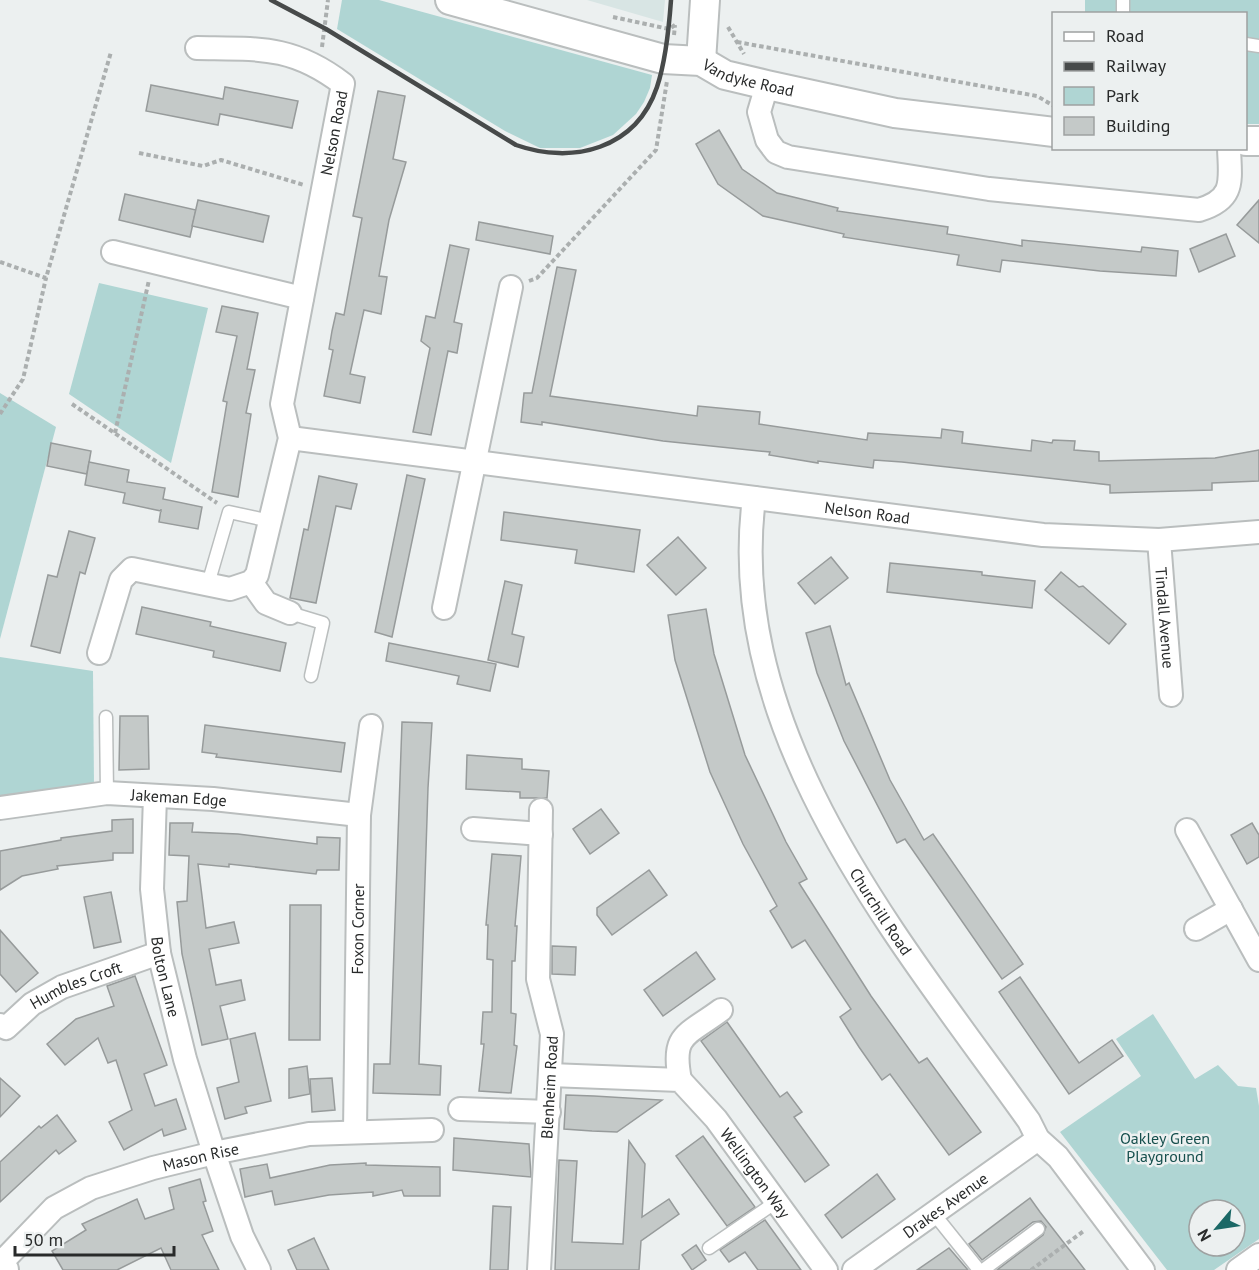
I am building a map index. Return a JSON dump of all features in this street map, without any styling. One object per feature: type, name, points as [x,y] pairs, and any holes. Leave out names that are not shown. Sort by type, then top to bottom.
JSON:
[{"type":"street","name":"Vandyke Road","points":[[460,1],[671,60],[701,61],[725,75],[895,113],[1052,132]]},
{"type":"street","points":[[697,11],[701,61]]},
{"type":"street","name":"Nelson Road","points":[[197,48],[273,50],[319,66],[343,84],[282,405],[290,438],[257,575],[251,582]]},
{"type":"street","points":[[760,83],[759,112],[767,140],[776,152],[788,157],[988,189],[1200,210],[1219,201],[1227,194],[1230,184],[1229,150]]},
{"type":"street","points":[[113,252],[302,298]]},
{"type":"street","points":[[444,608],[511,287]]},
{"type":"street","name":"Nelson Road","points":[[290,438],[1043,535],[1159,540],[1259,532]]},
{"type":"street","name":"Churchill Road","points":[[754,498],[748,539],[751,606],[768,682],[809,789],[880,913],[1029,1121],[1038,1139],[1058,1157],[1143,1270]]},
{"type":"street","name":"Tindall Avenue","points":[[1159,540],[1171,695]]},
{"type":"street","points":[[99,652],[121,580],[132,569],[230,589],[251,582],[266,603],[290,613]]},
{"type":"street","name":"Foxon Corner","points":[[355,1131],[359,815],[371,726]]},
{"type":"street","name":"Jakeman Edge","points":[[0,808],[107,793],[213,799],[359,815]]},
{"type":"street","name":"Bolton Lane","points":[[155,796],[152,889],[159,953],[185,1059],[214,1153],[242,1236],[259,1270]]},
{"type":"street","name":"Blenheim Road","points":[[539,1270],[552,1034],[538,979],[541,810]]},
{"type":"street","points":[[473,829],[541,834]]},
{"type":"street","points":[[1187,830],[1259,960]]},
{"type":"street","points":[[1196,929],[1231,909]]},
{"type":"street","name":"Humbles Croft","points":[[0,1025],[6,1028],[32,1004],[62,987],[159,953]]},
{"type":"street","points":[[550,1075],[680,1080],[676,1060],[677,1048],[681,1040],[721,1011]]},
{"type":"street","name":"Wellington Way","points":[[680,1080],[716,1119],[826,1270]]},
{"type":"street","points":[[460,1108],[549,1112]]},
{"type":"street","name":"Mason Rise","points":[[0,1265],[54,1208],[91,1188],[214,1153],[309,1134],[432,1130]]},
{"type":"street","name":"Drakes Avenue","points":[[854,1270],[935,1215],[1038,1139]]},
{"type":"street","points":[[1238,1270],[1259,1255]]},
{"type":"street","points":[[0,1265],[4,1270]]},
{"type":"lane","points":[[208,584],[230,512],[270,521]]},
{"type":"lane","points":[[290,613],[323,623],[311,676]]},
{"type":"lane","points":[[106,717],[107,793]]},
{"type":"lane","points":[[708,1248],[776,1202]]},
{"type":"lane","points":[[935,1215],[979,1270]]},
{"type":"lane","points":[[984,1270],[1038,1229]]},
{"type":"path","points":[[319,66],[328,0]]},
{"type":"path","points":[[605,16],[669,29],[697,11],[719,13],[760,83]]},
{"type":"path","points":[[737,42],[1037,96],[1052,105]]},
{"type":"path","points":[[0,414],[23,379],[46,278],[111,52]]},
{"type":"path","points":[[511,287],[537,278],[656,150],[671,60]]},
{"type":"path","points":[[139,153],[202,166],[221,160],[324,191]]},
{"type":"path","points":[[0,262],[46,278]]},
{"type":"path","points":[[115,433],[154,262]]},
{"type":"path","points":[[72,404],[230,512]]},
{"type":"path","points":[[1031,1270],[1085,1230]]},
{"type":"shaded area","points":[[587,0],[665,0],[663,22]]},
{"type":"green space","points":[[342,0],[379,0],[652,75],[650,88],[636,114],[613,135],[580,148],[540,148],[505,131],[337,29]]},
{"type":"green space","points":[[1085,0],[1259,0],[1259,124],[1247,124],[1247,12],[1085,12]]},
{"type":"green space","points":[[99,283],[208,308],[171,463],[69,394]]},
{"type":"green space","points":[[0,393],[56,427],[0,639]]},
{"type":"green space","points":[[0,657],[93,671],[94,785],[0,798]]},
{"type":"green space","name":"Oakley Green Playground","points":[[1153,1014],[1195,1079],[1218,1065],[1238,1086],[1256,1088],[1259,1106],[1259,1239],[1247,1247],[1247,1198],[1187,1198],[1187,1258],[1231,1258],[1214,1270],[1167,1270],[1060,1132],[1141,1076],[1116,1039]]},
{"type":"building","points":[[151,85],[223,99],[225,87],[298,101],[292,128],[220,114],[218,125],[146,111]]},
{"type":"building","points":[[378,91],[405,96],[393,159],[406,162],[389,220],[379,276],[387,277],[381,314],[364,310],[350,374],[365,377],[360,403],[324,396],[333,350],[329,349],[332,331],[336,313],[344,315],[362,218],[353,216]]},
{"type":"building","points":[[719,130],[742,169],[777,193],[838,208],[837,211],[948,227],[947,234],[1022,246],[1022,240],[1141,252],[1142,247],[1178,251],[1176,276],[1100,271],[1002,260],[1000,272],[957,265],[959,255],[843,237],[844,234],[763,216],[718,184],[696,144]]},
{"type":"building","points":[[125,194],[196,210],[190,237],[119,220]]},
{"type":"building","points":[[198,200],[269,216],[263,242],[192,226]]},
{"type":"building","points":[[1259,200],[1259,243],[1237,225]]},
{"type":"building","points":[[479,222],[553,236],[550,254],[476,240]]},
{"type":"building","points":[[1226,234],[1235,256],[1199,272],[1190,249]]},
{"type":"building","points":[[450,245],[469,249],[454,322],[462,324],[457,353],[448,351],[431,435],[413,432],[430,348],[421,341],[426,316],[435,318]]},
{"type":"building","points":[[557,267],[576,270],[550,396],[697,416],[698,406],[760,412],[759,424],[867,440],[868,433],[941,438],[942,429],[963,432],[962,443],[1031,451],[1032,440],[1052,443],[1053,440],[1075,441],[1074,450],[1099,452],[1099,461],[1215,458],[1259,450],[1259,481],[1212,483],[1212,490],[1110,493],[1110,485],[902,462],[874,460],[873,468],[818,461],[818,463],[769,455],[770,452],[663,441],[542,422],[542,425],[521,422],[524,393],[532,393]]},
{"type":"building","points":[[222,306],[258,313],[247,369],[255,370],[246,413],[251,414],[238,497],[212,492],[227,402],[223,401],[237,336],[216,332]]},
{"type":"building","points":[[51,443],[91,451],[87,474],[47,466]]},
{"type":"building","points":[[89,462],[129,470],[127,482],[165,488],[163,499],[202,507],[198,529],[159,522],[161,511],[123,503],[125,493],[85,485]]},
{"type":"building","points":[[407,475],[425,479],[392,637],[375,632]]},
{"type":"building","points":[[319,476],[357,484],[351,509],[336,506],[316,603],[290,598],[304,529],[308,530]]},
{"type":"building","points":[[504,512],[640,530],[634,572],[575,563],[577,550],[501,540]]},
{"type":"building","points":[[69,531],[95,538],[85,574],[80,572],[60,653],[31,646],[48,575],[57,577]]},
{"type":"building","points":[[678,537],[706,568],[676,595],[647,565]]},
{"type":"building","points":[[831,557],[848,578],[815,604],[798,583]]},
{"type":"building","points":[[890,563],[982,572],[982,575],[1035,581],[1032,608],[887,592]]},
{"type":"building","points":[[1061,572],[1079,587],[1083,586],[1126,624],[1109,644],[1045,590]]},
{"type":"building","points":[[505,581],[522,585],[512,634],[524,637],[518,667],[488,660]]},
{"type":"building","points":[[142,607],[211,622],[210,626],[286,643],[280,671],[213,657],[214,651],[136,634]]},
{"type":"building","points":[[706,609],[714,654],[745,755],[786,842],[807,879],[799,883],[871,996],[919,1063],[927,1058],[981,1132],[949,1155],[890,1074],[882,1080],[859,1047],[840,1017],[851,1009],[805,940],[792,948],[770,911],[777,906],[743,844],[710,772],[675,660],[668,615]]},
{"type":"building","points":[[830,626],[846,685],[849,683],[890,780],[924,840],[933,834],[1023,964],[1002,979],[905,839],[897,843],[844,741],[817,673],[806,633]]},
{"type":"building","points":[[389,643],[496,664],[490,691],[457,684],[459,676],[386,661]]},
{"type":"building","points":[[120,716],[148,716],[149,769],[119,770]]},
{"type":"building","points":[[402,722],[432,723],[419,1064],[441,1066],[440,1095],[373,1093],[374,1064],[390,1064]]},
{"type":"building","points":[[205,725],[345,743],[341,772],[216,757],[217,754],[202,752]]},
{"type":"building","points":[[467,755],[522,759],[522,769],[549,771],[547,798],[520,798],[520,792],[466,789]]},
{"type":"building","points":[[601,809],[619,833],[590,854],[573,829]]},
{"type":"building","points":[[133,819],[133,853],[113,853],[113,860],[57,866],[58,869],[22,876],[0,890],[0,851],[61,840],[61,838],[112,831],[112,820]]},
{"type":"building","points":[[170,823],[193,823],[192,832],[238,834],[317,844],[317,837],[340,838],[339,870],[317,870],[316,874],[229,864],[229,867],[198,864],[206,928],[234,922],[239,943],[209,949],[216,985],[241,980],[245,1000],[220,1006],[228,1039],[202,1045],[182,954],[177,902],[187,901],[189,856],[169,855]]},
{"type":"building","points":[[1252,823],[1259,835],[1259,857],[1247,864],[1231,835]]},
{"type":"building","points":[[492,854],[521,856],[515,926],[517,926],[515,961],[512,961],[511,1013],[516,1014],[514,1045],[517,1046],[511,1093],[479,1091],[484,1044],[481,1044],[483,1012],[492,1012],[493,960],[487,959],[488,925],[486,925]]},
{"type":"building","points":[[649,870],[667,895],[612,935],[597,915],[597,908]]},
{"type":"building","points":[[111,892],[121,942],[94,948],[84,897]]},
{"type":"building","points":[[290,905],[321,905],[320,1040],[289,1040]]},
{"type":"building","points":[[0,930],[38,973],[16,992],[0,974]]},
{"type":"building","points":[[552,946],[576,947],[575,975],[552,974]]},
{"type":"building","points":[[696,952],[715,979],[663,1016],[644,990]]},
{"type":"building","points":[[135,976],[167,1065],[144,1074],[155,1106],[176,1099],[186,1129],[164,1136],[162,1129],[124,1150],[109,1122],[132,1110],[116,1060],[108,1063],[98,1038],[65,1065],[47,1044],[76,1019],[114,1006],[107,986]]},
{"type":"building","points":[[1020,977],[1079,1063],[1112,1040],[1123,1056],[1069,1094],[999,992]]},
{"type":"building","points":[[727,1022],[780,1097],[787,1092],[802,1112],[794,1117],[829,1165],[805,1182],[701,1041]]},
{"type":"building","points":[[255,1033],[271,1101],[245,1107],[247,1113],[225,1119],[217,1088],[239,1082],[230,1039]]},
{"type":"building","points":[[307,1066],[310,1094],[289,1098],[289,1069]]},
{"type":"building","points":[[0,1078],[20,1096],[0,1117]]},
{"type":"building","points":[[332,1078],[335,1110],[312,1112],[310,1079]]},
{"type":"building","points":[[566,1095],[662,1100],[617,1132],[592,1131],[564,1129]]},
{"type":"building","points":[[57,1115],[76,1141],[59,1154],[56,1150],[0,1202],[0,1162],[39,1126],[41,1128]]},
{"type":"building","points":[[703,1136],[755,1207],[727,1226],[676,1156]]},
{"type":"building","points":[[454,1138],[529,1144],[531,1177],[453,1170]]},
{"type":"building","points":[[629,1141],[645,1164],[642,1217],[669,1199],[679,1214],[641,1241],[639,1270],[555,1270],[559,1160],[577,1161],[572,1242],[623,1244]]},
{"type":"building","points":[[366,1163],[366,1165],[440,1167],[440,1196],[404,1196],[402,1190],[373,1196],[373,1192],[329,1195],[275,1205],[272,1191],[245,1197],[240,1169],[267,1164],[270,1178],[330,1165]]},
{"type":"building","points":[[877,1174],[895,1199],[842,1238],[825,1215]]},
{"type":"building","points":[[200,1179],[206,1201],[203,1202],[213,1231],[202,1235],[219,1270],[171,1270],[161,1248],[117,1270],[63,1270],[52,1251],[86,1230],[82,1224],[137,1199],[145,1219],[174,1209],[169,1188]]},
{"type":"building","points":[[1030,1198],[1085,1270],[997,1270],[1043,1235],[1046,1227],[1041,1221],[1033,1222],[982,1260],[969,1244]]},
{"type":"building","points":[[493,1206],[511,1207],[508,1270],[490,1270]]},
{"type":"building","points":[[765,1220],[801,1270],[758,1270],[745,1252],[729,1262],[720,1250]]},
{"type":"building","points":[[314,1238],[329,1270],[297,1270],[288,1250]]},
{"type":"building","points":[[696,1245],[706,1260],[692,1270],[682,1255]]},
{"type":"building","points":[[949,1248],[968,1270],[917,1270]]},
{"type":"railway","points":[[271,0],[326,29],[516,145],[538,151],[559,153],[580,152],[600,147],[618,138],[634,125],[647,108],[657,87],[663,66],[671,0]]}]
